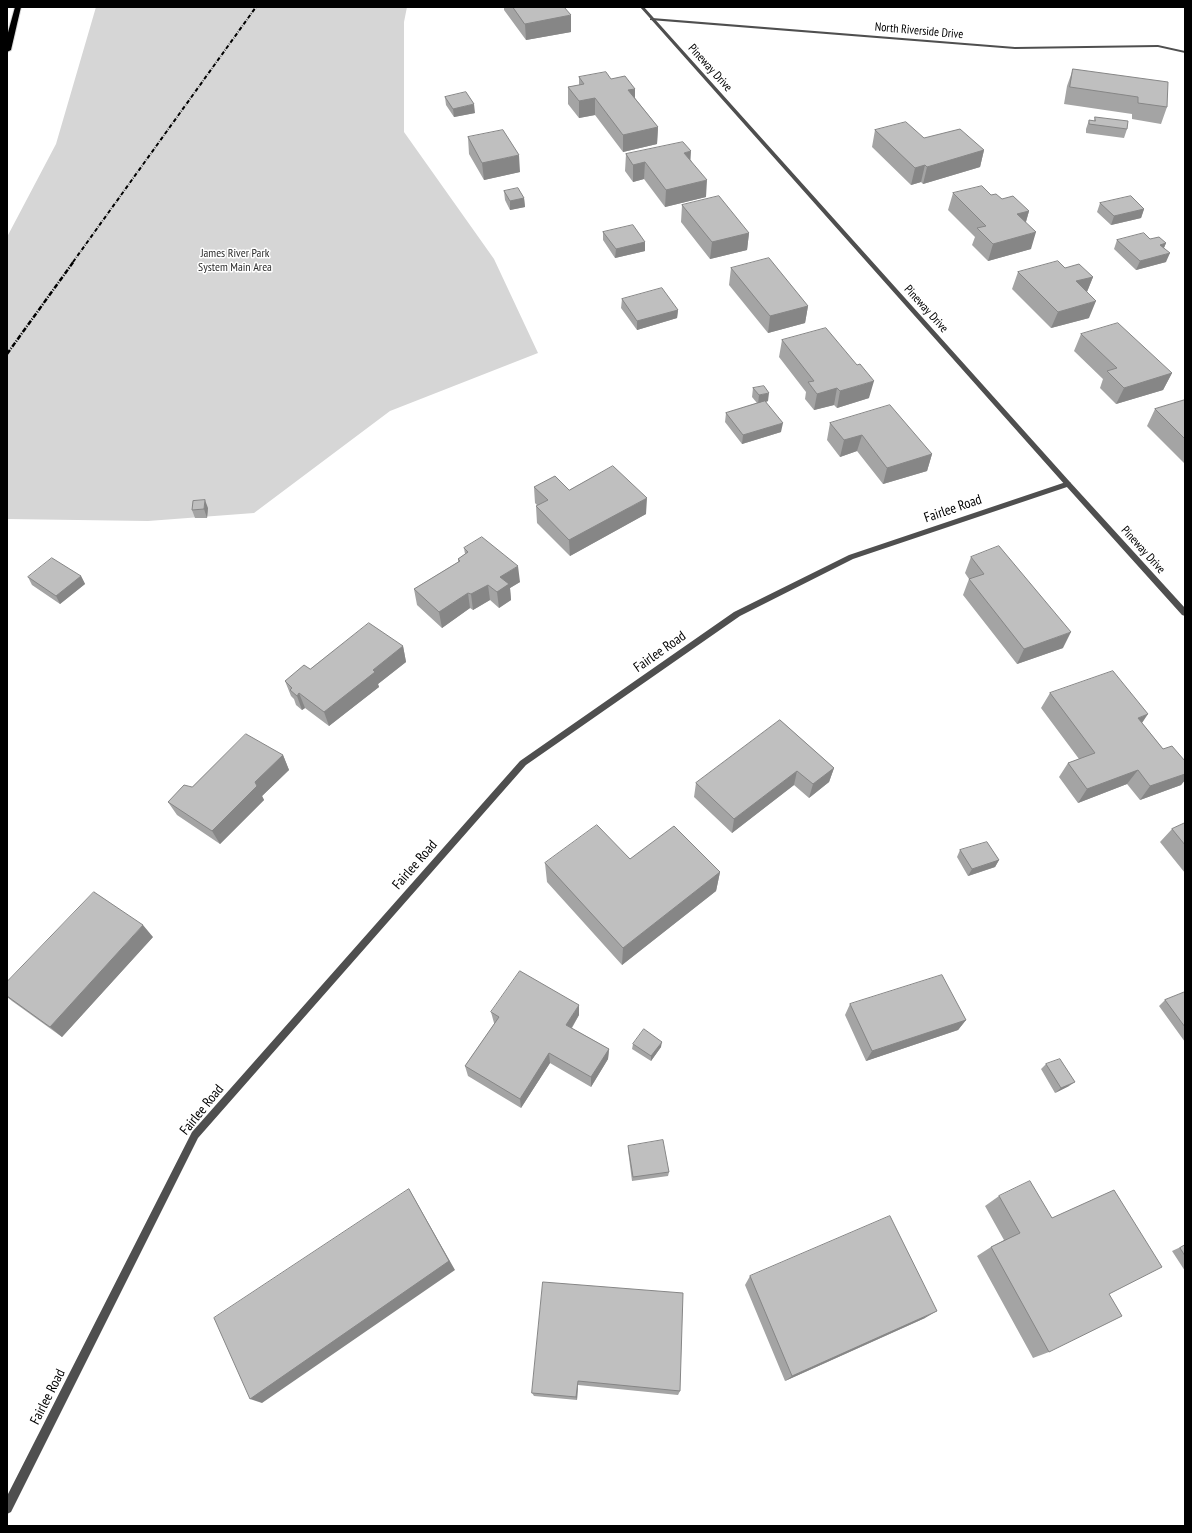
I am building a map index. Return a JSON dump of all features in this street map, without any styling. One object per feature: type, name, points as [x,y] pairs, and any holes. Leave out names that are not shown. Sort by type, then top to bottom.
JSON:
[{"type":"highway","points":[[7,50],[18,7]]},
{"type":"street","name":"Pineway Drive","points":[[642,7],[1185,613]]},
{"type":"street","name":"North Riverside Drive","points":[[652,19],[1015,48],[1158,46],[1185,52]]},
{"type":"street","name":"Fairlee Road","points":[[7,1508],[195,1135],[523,763],[737,614],[851,557],[1068,484]]},
{"type":"green space","name":"James River Park System Main Area","points":[[96,7],[407,7],[404,22],[404,132],[494,259],[538,353],[390,411],[254,513],[148,521],[7,519],[7,237],[56,144]]},
{"type":"building","points":[[513,7],[564,7],[571,15],[525,24]]},
{"type":"building","points":[[1073,69],[1168,82],[1167,107],[1138,103],[1138,97],[1070,87]]},
{"type":"building","points":[[606,72],[611,79],[625,76],[635,89],[628,90],[658,127],[623,135],[595,98],[579,101],[568,87],[584,84],[579,77]]},
{"type":"building","points":[[466,92],[474,104],[453,109],[445,97]]},
{"type":"building","points":[[1095,117],[1128,121],[1127,129],[1089,124],[1089,120],[1095,121]]},
{"type":"building","points":[[906,122],[924,138],[960,129],[984,150],[927,167],[925,165],[915,168],[875,130]]},
{"type":"building","points":[[503,130],[519,155],[482,163],[468,137]]},
{"type":"building","points":[[683,142],[691,151],[684,153],[707,180],[666,190],[645,162],[633,165],[626,154]]},
{"type":"building","points":[[982,186],[991,195],[996,194],[1002,199],[1013,196],[1029,211],[1017,214],[1036,232],[993,244],[977,228],[986,226],[953,193]]},
{"type":"building","points":[[518,188],[524,198],[510,201],[504,191]]},
{"type":"building","points":[[719,196],[749,233],[712,242],[682,205]]},
{"type":"building","points":[[1131,196],[1144,209],[1114,216],[1100,203]]},
{"type":"building","points":[[633,225],[645,242],[616,249],[603,232]]},
{"type":"building","points":[[1144,233],[1150,239],[1159,237],[1166,243],[1160,245],[1170,253],[1140,261],[1117,240]]},
{"type":"building","points":[[769,258],[808,306],[770,316],[731,268]]},
{"type":"building","points":[[1058,261],[1065,268],[1079,264],[1093,277],[1076,281],[1096,301],[1058,312],[1018,272]]},
{"type":"building","points":[[662,288],[678,310],[637,321],[622,299]]},
{"type":"building","points":[[1118,323],[1172,373],[1124,388],[1107,371],[1117,368],[1081,334]]},
{"type":"building","points":[[826,328],[857,365],[860,364],[874,381],[840,391],[837,388],[817,394],[808,382],[814,381],[782,340]]},
{"type":"building","points":[[764,386],[769,393],[759,395],[753,388]]},
{"type":"building","points":[[1185,400],[1185,439],[1155,409]]},
{"type":"building","points":[[765,401],[783,423],[743,435],[726,413]]},
{"type":"building","points":[[890,405],[932,454],[887,468],[862,435],[844,440],[830,423]]},
{"type":"building","points":[[613,466],[647,498],[569,540],[536,506],[548,500],[534,487],[555,476],[569,490]]},
{"type":"building","points":[[205,500],[204,509],[192,510],[193,501]]},
{"type":"building","points":[[482,537],[518,566],[500,577],[509,584],[497,592],[488,585],[471,594],[468,593],[439,612],[414,589],[460,561],[458,559],[468,552],[464,548]]},
{"type":"building","points":[[999,546],[1071,632],[1024,649],[969,579],[984,574],[971,557]]},
{"type":"building","points":[[52,558],[81,576],[56,596],[28,577]]},
{"type":"building","points":[[369,623],[403,646],[373,670],[375,672],[324,712],[299,693],[297,696],[290,690],[292,688],[285,681],[304,665],[310,669]]},
{"type":"building","points":[[1113,671],[1148,714],[1138,718],[1163,749],[1172,746],[1185,761],[1185,774],[1150,786],[1138,770],[1087,789],[1068,763],[1095,753],[1050,693]]},
{"type":"building","points":[[780,720],[834,768],[813,784],[797,771],[734,819],[696,783]]},
{"type":"building","points":[[246,734],[283,755],[255,782],[257,786],[212,831],[168,802],[184,785],[192,787]]},
{"type":"building","points":[[1185,823],[1185,845],[1172,829]]},
{"type":"building","points":[[597,825],[630,859],[674,826],[720,872],[623,948],[545,863]]},
{"type":"building","points":[[987,842],[999,860],[972,869],[960,850]]},
{"type":"building","points":[[94,892],[143,925],[50,1027],[7,996],[7,982]]},
{"type":"building","points":[[520,971],[579,1005],[566,1025],[609,1049],[591,1077],[549,1053],[520,1099],[465,1066],[499,1017],[491,1012]]},
{"type":"building","points":[[942,975],[966,1020],[872,1051],[850,1004]]},
{"type":"building","points":[[1185,992],[1185,1027],[1165,1000]]},
{"type":"building","points":[[644,1029],[662,1042],[651,1056],[633,1044]]},
{"type":"building","points":[[1060,1059],[1075,1082],[1061,1088],[1046,1064]]},
{"type":"building","points":[[663,1140],[669,1172],[633,1177],[628,1146]]},
{"type":"building","points":[[1030,1181],[1052,1218],[1114,1190],[1162,1267],[1109,1294],[1122,1316],[1049,1352],[991,1247],[1020,1233],[999,1196]]},
{"type":"building","points":[[409,1189],[449,1261],[250,1399],[214,1318]]},
{"type":"building","points":[[890,1216],[937,1311],[792,1376],[750,1276]]},
{"type":"building","points":[[1185,1245],[1185,1256],[1180,1248]]},
{"type":"building","points":[[543,1282],[683,1293],[680,1391],[578,1381],[576,1397],[532,1393]]},
{"type":"railway","points":[[73,262],[256,7]]},
{"type":"railway","points":[[7,354],[74,261]]}]
